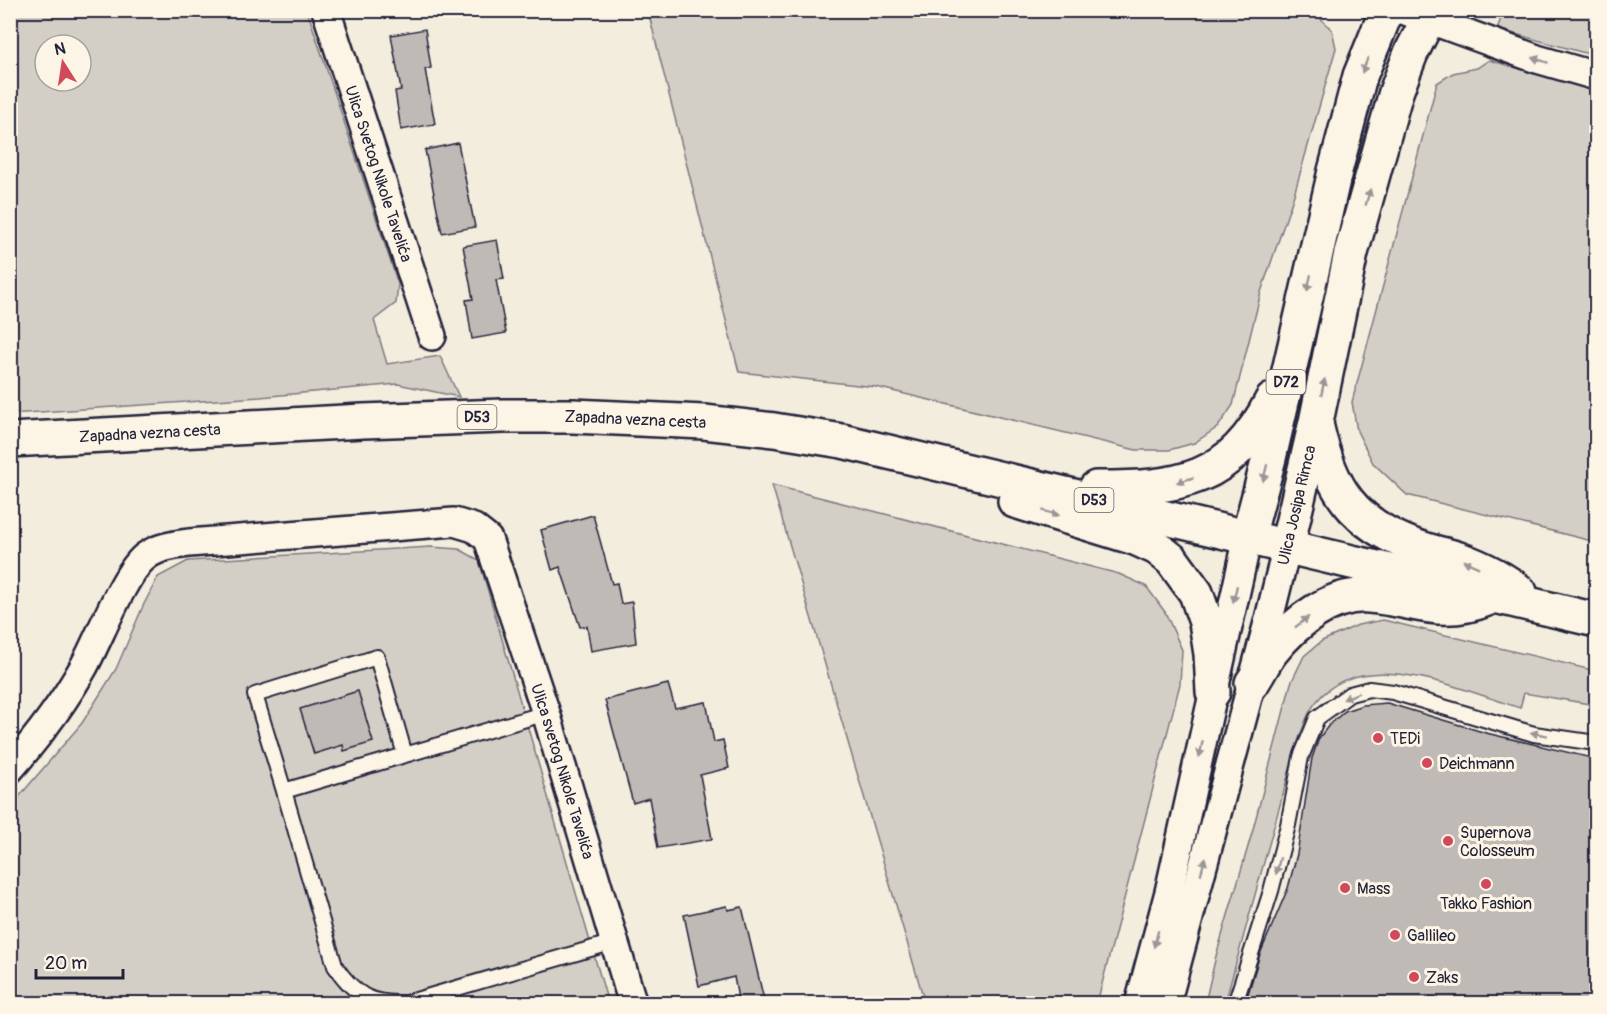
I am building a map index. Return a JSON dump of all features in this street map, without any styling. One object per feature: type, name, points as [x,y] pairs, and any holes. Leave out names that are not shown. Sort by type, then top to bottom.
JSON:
[{"type":"main road","name":"D72","points":[[1248,537],[1360,76],[1387,10]]},
{"type":"main road","name":"Ulica Josipa Rimca","points":[[1287,546],[1316,422],[1351,253],[1396,92],[1411,53],[1421,13]]},
{"type":"main road","points":[[1046,489],[1135,488],[1172,483],[1198,476],[1235,453],[1252,435],[1290,364]]},
{"type":"main road","name":"Zapadna vezna cesta","points":[[10,440],[503,416],[624,417],[704,422],[842,441],[1248,537]]},
{"type":"main road","points":[[1316,422],[1324,458],[1332,478],[1343,497],[1366,521],[1415,547],[1460,559],[1502,578],[1538,606]]},
{"type":"main road","points":[[941,464],[1007,498],[1039,510],[1135,538],[1157,548],[1172,560],[1196,593],[1206,622],[1213,692]]},
{"type":"main road","name":"D53","points":[[1248,537],[1596,620]]},
{"type":"main road","points":[[1252,683],[1271,652],[1293,629],[1315,612],[1336,601],[1354,596],[1370,596],[1420,606],[1450,608],[1475,604],[1494,596]]},
{"type":"street","name":"Ulica Svetog Nikole Tavelića","points":[[326,10],[432,336]]},
{"type":"street","points":[[1421,13],[1492,44],[1596,76]]},
{"type":"street","name":"Ulica svetog Nikole Tavelića","points":[[10,769],[34,741],[82,670],[132,570],[146,556],[165,546],[454,522],[474,528],[488,539],[546,713],[633,1004]]},
{"type":"street","points":[[1138,1004],[1169,892],[1248,537]]},
{"type":"street","name":"Ulica Josipa Rimca","points":[[1166,1004],[1287,546]]},
{"type":"lane","points":[[405,754],[377,657],[255,695],[335,966],[344,980],[369,1000],[406,1003],[614,942]]},
{"type":"lane","points":[[1235,1004],[1271,891],[1288,825],[1301,757],[1317,718],[1332,707],[1350,694],[1369,689],[1393,692],[1534,734],[1596,743]]},
{"type":"lane","points":[[284,791],[546,713]]},
{"type":"shaded area","points":[[11,10],[306,11],[308,13],[398,284],[396,303],[374,320],[387,364],[440,356],[459,397],[398,384],[260,397],[11,414]]},
{"type":"shaded area","points":[[648,11],[1317,11],[1320,18],[1332,30],[1336,48],[1293,198],[1261,292],[1233,405],[1218,427],[1194,443],[1169,450],[1136,450],[876,387],[739,372]]},
{"type":"shaded area","points":[[1502,11],[1596,11],[1596,56],[1497,29]]},
{"type":"shaded area","points":[[1489,60],[1596,91],[1596,542],[1407,495],[1373,463],[1357,431],[1352,402],[1437,83],[1453,73],[1477,68]]},
{"type":"shaded area","points":[[772,485],[1119,574],[1146,586],[1165,612],[1182,650],[1180,684],[1097,1003],[925,1003]]},
{"type":"shaded area","points":[[431,547],[459,549],[479,560],[608,1003],[11,1004],[11,806],[82,723],[116,669],[158,577],[188,561]]},
{"type":"shaded area","points":[[1383,620],[1596,671],[1596,705],[1524,693],[1520,708],[1443,683],[1415,676],[1387,673],[1360,675],[1337,684],[1313,706],[1296,747],[1225,1003],[1205,1003],[1291,683],[1304,656],[1322,641],[1358,625]]},
{"type":"building","points":[[425,29],[431,68],[425,69],[435,124],[401,130],[395,91],[401,90],[391,35]]},
{"type":"building","points":[[458,143],[475,227],[442,233],[425,150]]},
{"type":"building","points":[[497,240],[504,279],[496,280],[506,333],[472,339],[466,300],[473,299],[463,246]]},
{"type":"building","points":[[593,515],[612,584],[617,583],[621,604],[632,602],[636,643],[591,651],[587,626],[580,627],[560,567],[552,570],[541,530]]},
{"type":"building","points":[[668,684],[675,708],[706,702],[714,742],[723,740],[729,768],[700,775],[712,839],[658,848],[649,798],[633,803],[605,700]]},
{"type":"building","points":[[358,691],[373,742],[344,751],[343,745],[314,754],[300,709]]},
{"type":"building","name":"Supernova Colosseum","points":[[1387,703],[1486,733],[1596,759],[1596,1004],[1245,1004],[1260,954],[1288,888],[1297,854],[1312,758],[1319,738],[1329,725],[1345,711],[1363,705]]},
{"type":"building","points":[[727,906],[728,910],[742,907],[765,1004],[739,1004],[734,977],[699,986],[684,915]]},
{"type":"place","name":"TEDi","points":[[1378,738]]},
{"type":"place","name":"Deichmann","points":[[1427,763]]},
{"type":"place","name":"Supernova Colosseum","points":[[1448,841]]},
{"type":"place","name":"Takko Fashion","points":[[1486,884]]},
{"type":"place","name":"Mass","points":[[1345,888]]},
{"type":"place","name":"Gallileo","points":[[1395,935]]},
{"type":"place","name":"Zaks","points":[[1414,977]]}]
